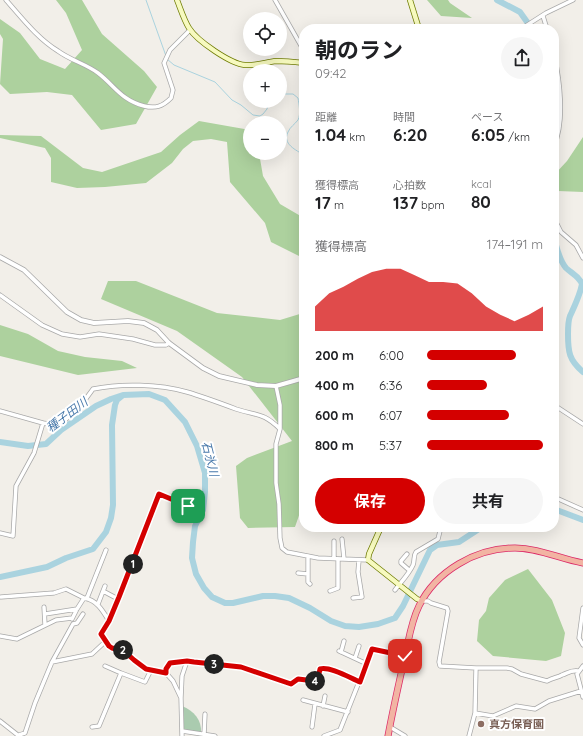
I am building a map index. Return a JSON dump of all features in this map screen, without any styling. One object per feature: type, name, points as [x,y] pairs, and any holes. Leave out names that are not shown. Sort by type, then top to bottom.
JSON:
[{"type":"highway","points":[[388,736],[397,688],[419,600],[451,569],[479,554],[503,548],[526,549],[583,563]]},
{"type":"main road","points":[[177,0],[190,30],[199,39],[223,56],[239,64],[256,65],[275,61],[299,63]]},
{"type":"main road","points":[[410,0],[417,24]]},
{"type":"main road","points":[[379,532],[369,554],[368,560],[419,600]]},
{"type":"street","points":[[6,0],[32,28],[57,51],[98,73],[135,104],[149,107],[159,107],[172,98],[173,90],[164,63],[170,50],[190,30]]},
{"type":"street","points":[[275,0],[299,42]]},
{"type":"street","points":[[529,24],[573,0]]},
{"type":"street","points":[[541,17],[544,24]]},
{"type":"street","points":[[559,86],[559,127]]},
{"type":"street","points":[[559,228],[561,232],[576,245],[583,258]]},
{"type":"street","points":[[0,258],[24,270],[67,312],[81,320],[94,323],[128,321],[144,323],[157,330],[169,343],[203,368],[219,376],[257,385],[276,386],[299,379]]},
{"type":"street","points":[[0,295],[42,325],[62,334],[80,337],[99,334],[133,339],[155,345],[166,345],[169,343]]},
{"type":"street","points":[[0,411],[42,423],[54,425],[61,424],[82,404],[93,389],[118,386],[146,386],[168,388],[186,392],[263,416],[273,422],[280,429]]},
{"type":"street","points":[[276,386],[280,405],[280,429],[276,444],[276,483],[282,548],[287,552],[308,556],[368,560]]},
{"type":"street","points":[[559,408],[583,424]]},
{"type":"street","points":[[0,533],[13,536],[16,486],[34,453],[42,423]]},
{"type":"street","points":[[180,698],[173,681],[166,673],[146,669],[124,651],[112,648],[101,634],[109,621],[159,494],[188,506]]},
{"type":"street","points":[[559,499],[583,510]]},
{"type":"street","points":[[395,590],[400,585],[414,563],[414,555],[416,552],[438,539],[440,532]]},
{"type":"street","points":[[342,539],[344,559]]},
{"type":"street","points":[[330,591],[338,588],[334,541]]},
{"type":"street","points":[[73,624],[72,618],[86,598],[106,550]]},
{"type":"street","points":[[408,554],[401,561],[409,570]]},
{"type":"street","points":[[308,556],[308,582],[310,584]]},
{"type":"street","points":[[353,598],[362,597],[358,572],[359,560]]},
{"type":"street","points":[[298,573],[308,574]]},
{"type":"street","points":[[98,604],[105,586]]},
{"type":"street","points":[[2,597],[54,593],[66,589],[98,604],[109,621]]},
{"type":"street","points":[[103,591],[118,599]]},
{"type":"street","points":[[419,600],[428,601],[447,608],[448,611],[439,662],[440,666],[507,668],[521,674],[547,681],[553,677],[561,676],[568,672],[578,671]]},
{"type":"street","points":[[44,607],[45,625]]},
{"type":"street","points":[[583,608],[579,638],[583,646]]},
{"type":"street","points":[[44,614],[77,609]]},
{"type":"street","points":[[0,721],[19,736],[25,733],[35,703],[52,662],[73,624],[77,623],[83,614]]},
{"type":"street","points":[[0,636],[17,639],[56,620],[72,618]]},
{"type":"street","points":[[52,662],[92,654],[106,641]]},
{"type":"street","points":[[344,641],[340,652],[367,664]]},
{"type":"street","points":[[355,658],[359,646]]},
{"type":"street","points":[[324,736],[340,730],[372,649],[405,656]]},
{"type":"street","points":[[166,673],[166,669],[170,663],[187,661],[241,667],[291,684],[298,679],[315,681],[318,678],[320,669],[322,668],[334,671],[360,682]]},
{"type":"street","points":[[182,736],[180,698],[182,676],[187,661]]},
{"type":"street","points":[[105,666],[145,682],[151,670]]},
{"type":"street","points":[[583,666],[578,671],[577,676],[583,697]]},
{"type":"street","points":[[469,736],[475,713],[476,668]]},
{"type":"street","points":[[92,728],[99,726],[121,672]]},
{"type":"street","points":[[475,713],[493,716],[516,706],[535,709],[549,701],[581,691]]},
{"type":"street","points":[[323,706],[325,696]]},
{"type":"street","points":[[303,700],[348,712]]},
{"type":"street","points":[[312,727],[315,704]]},
{"type":"street","points":[[204,735],[205,714]]},
{"type":"street","points":[[390,727],[405,736]]},
{"type":"street","points":[[182,731],[215,736]]},
{"type":"green space","points":[[56,0],[82,0],[102,34],[144,71],[157,87],[136,124],[101,130],[72,95],[47,92],[10,94],[0,84],[3,39],[0,34],[0,19],[20,33],[40,59],[65,69],[82,50],[66,13]]},
{"type":"green space","points":[[427,0],[448,0],[472,18],[441,16]]},
{"type":"green space","points":[[199,121],[243,129],[243,160],[260,160],[263,176],[280,204],[299,215],[299,256],[271,242],[265,223],[230,182],[227,142],[211,139],[193,141],[183,149],[172,163],[146,183],[77,188],[51,182],[51,158],[45,148],[0,138],[0,135],[41,136],[83,168],[102,172],[161,152]]},
{"type":"green space","points":[[583,137],[583,192],[559,191],[559,170],[567,161]]},
{"type":"green space","points":[[108,281],[136,281],[217,313],[280,320],[299,314],[299,515],[295,527],[248,528],[240,518],[236,466],[247,458],[292,441],[242,377],[177,331],[101,299]]},
{"type":"green space","points":[[0,325],[28,334],[58,351],[85,357],[122,361],[137,368],[78,375],[0,356]]},
{"type":"green space","points":[[528,569],[552,600],[565,633],[561,656],[546,661],[493,656],[477,641],[479,620],[486,611],[489,598],[505,580]]},
{"type":"green space","points":[[182,706],[194,713],[199,720],[201,733],[181,731]]},
{"type":"waterway","points":[[146,0],[166,56]]},
{"type":"waterway","points":[[497,0],[520,12],[528,24]]},
{"type":"waterway","points":[[167,59],[174,65],[215,82],[232,100],[243,107]]},
{"type":"waterway","points":[[287,94],[293,94],[298,98],[299,104]]},
{"type":"waterway","points":[[245,108],[253,115],[260,116],[267,108]]},
{"type":"waterway","points":[[299,118],[291,127],[287,136],[288,143],[299,152]]},
{"type":"waterway","points":[[559,256],[566,268],[577,277],[582,284],[579,296],[569,318],[568,340],[570,355],[578,368],[583,372]]},
{"type":"waterway","name":"石氷川","points":[[0,442],[28,446],[46,444],[61,430],[96,406],[123,395],[149,394],[165,400],[185,422],[197,446],[205,473],[203,510],[195,526],[192,558],[196,574],[204,588],[212,597],[225,603],[233,603],[263,596],[289,598],[310,608],[331,621],[345,626],[359,627],[378,624],[395,618],[403,606],[430,550],[437,545],[459,542],[474,532]]},
{"type":"waterway","name":"石氷川","points":[[0,577],[47,567],[66,558],[93,549],[106,532],[111,518],[113,505],[112,425],[115,405],[117,400],[122,396]]},
{"type":"waterway","name":"石氷川","points":[[559,511],[583,520]]},
{"type":"place","name":"真方保育園","points":[[481,724]]},
{"type":"route","points":[[188,506],[159,494],[119,597],[109,621],[101,634],[109,646],[124,651],[146,669],[166,673],[166,669],[170,663],[187,661],[241,667],[291,684],[296,679],[315,681],[318,678],[320,669],[322,668],[334,671],[360,682],[372,649],[405,656]]},
{"type":"water label","name":"種子田川","points":[[67,415]]}]
